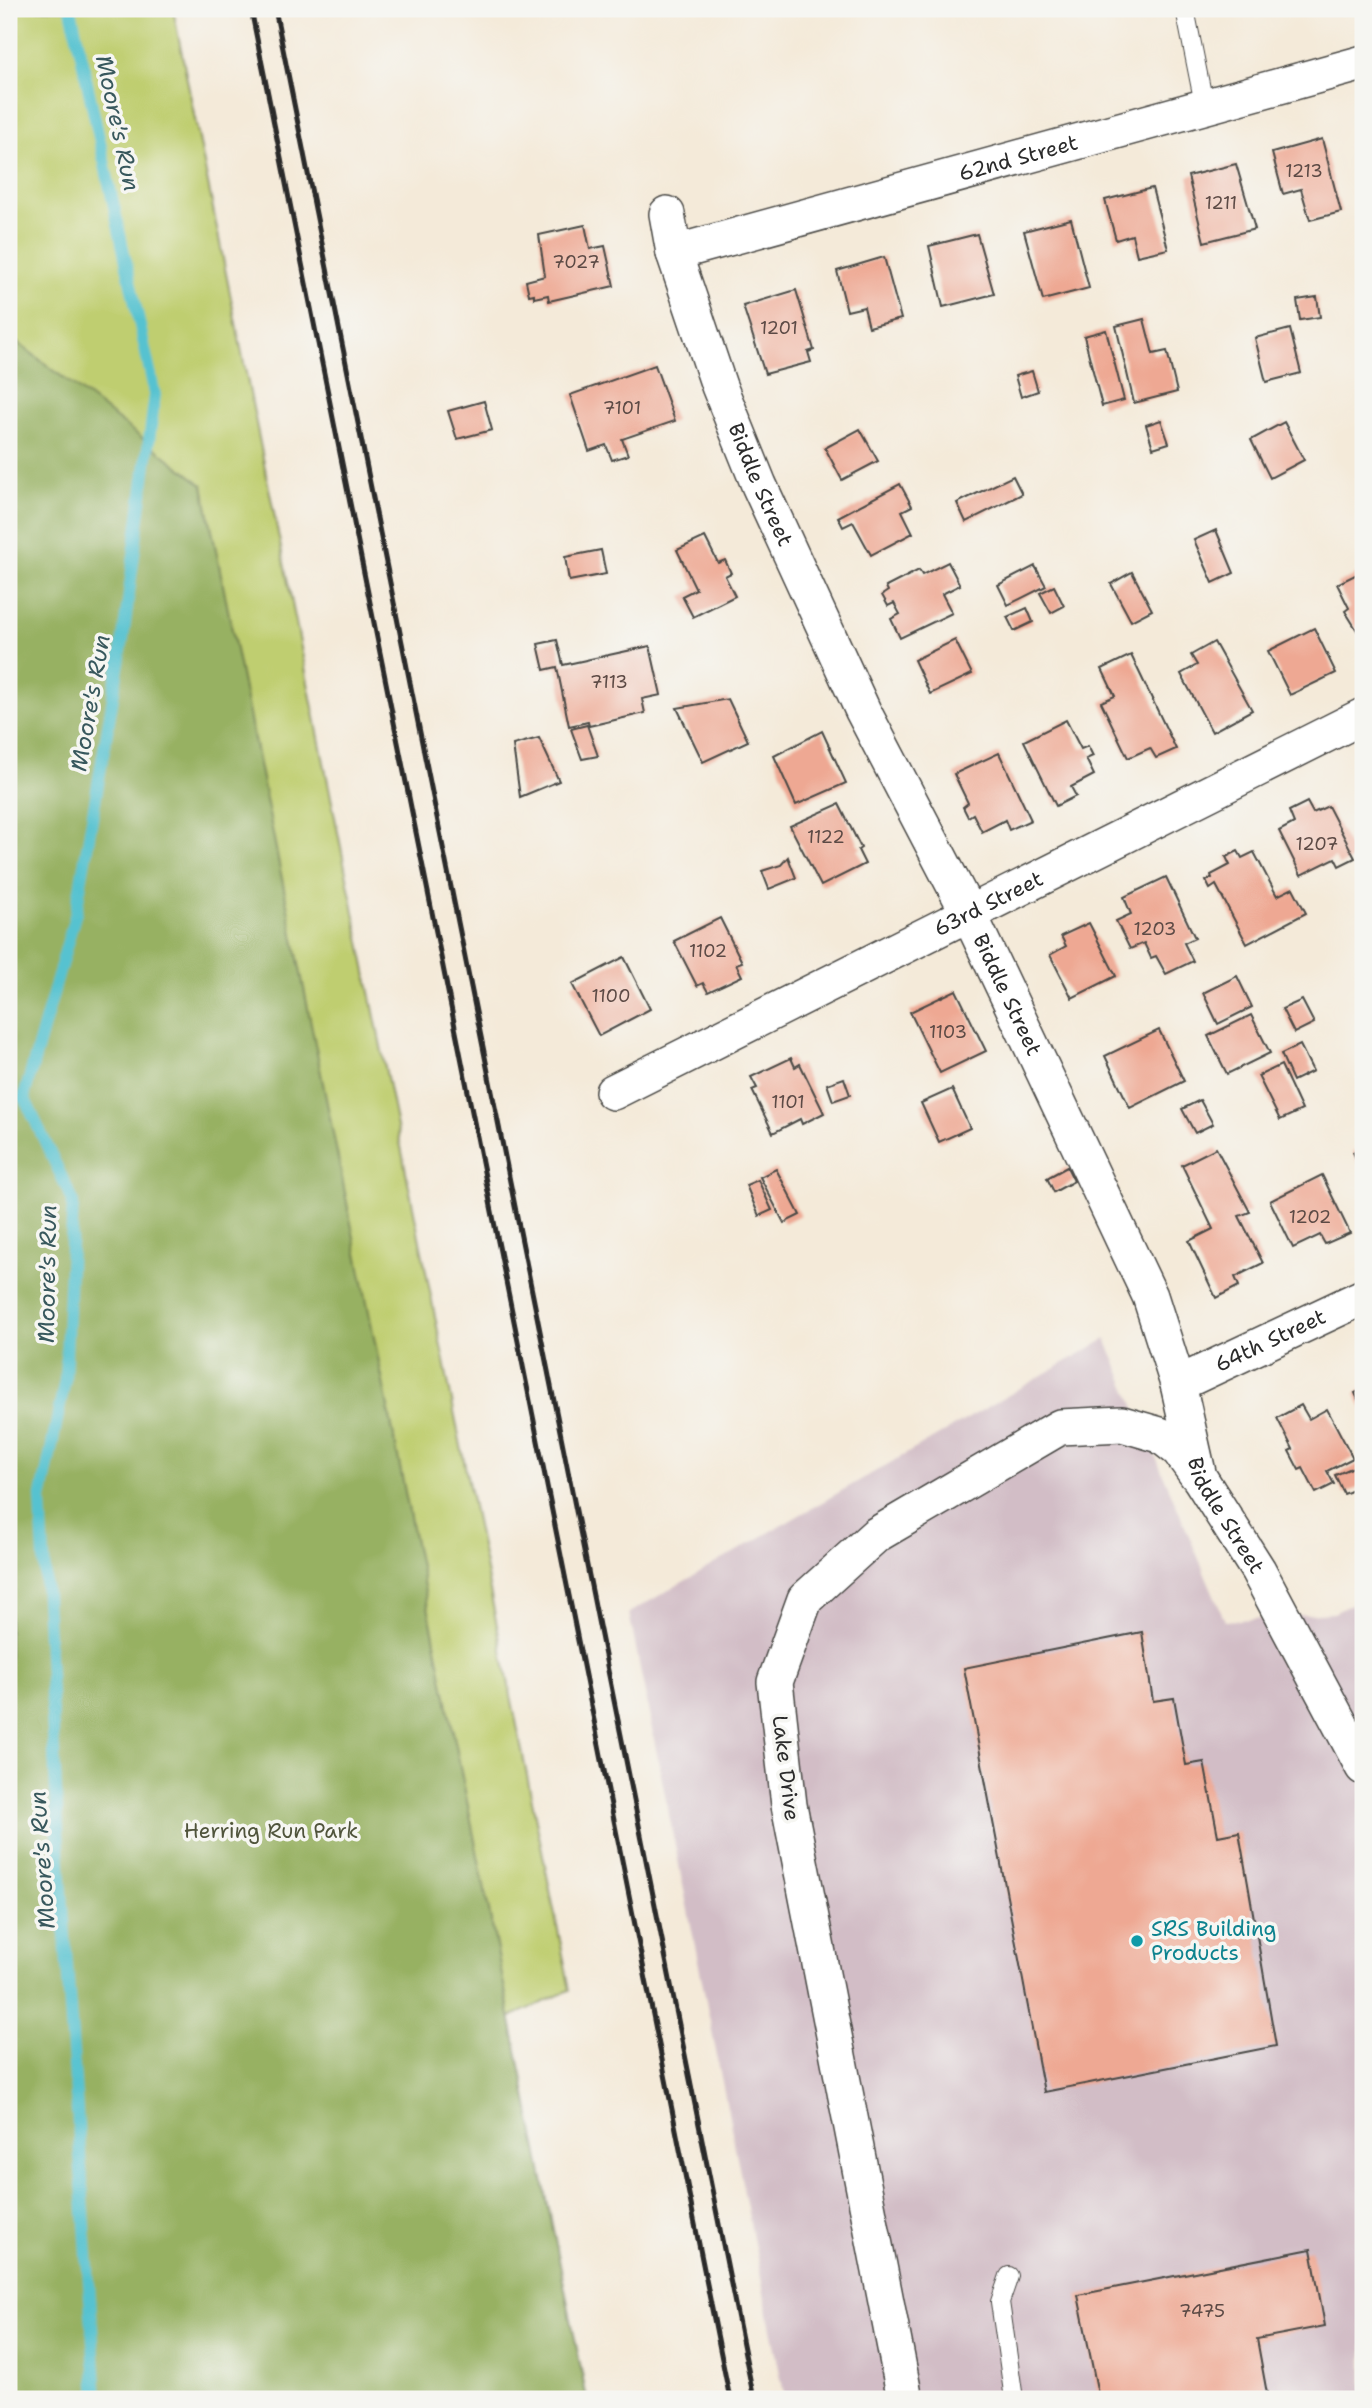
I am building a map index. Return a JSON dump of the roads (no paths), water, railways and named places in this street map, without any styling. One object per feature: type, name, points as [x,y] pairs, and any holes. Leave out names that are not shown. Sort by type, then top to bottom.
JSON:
[{"type":"street","name":"62nd Street","points":[[674,253],[1204,104],[1363,63]]},
{"type":"street","name":"Biddle Street","points":[[667,214],[674,253],[719,386],[759,485],[863,711],[968,912],[1150,1296],[1178,1384],[1199,1477],[1258,1570],[1363,1767]]},
{"type":"street","name":"63rd Street","points":[[613,1092],[1363,716]]},
{"type":"street","name":"64th Street","points":[[1178,1384],[1363,1297]]},
{"type":"street","name":"Lake Drive","points":[[905,2399],[789,1805],[775,1682],[805,1599],[876,1535],[1060,1427],[1122,1424],[1160,1435],[1179,1450],[1199,1477]]},
{"type":"lane","points":[[1185,9],[1204,104]]},
{"type":"lane","points":[[1009,2276],[1000,2302],[1014,2399]]},
{"type":"waterway","name":"Moore's Run","points":[[71,9],[155,395],[123,639],[76,912],[24,1097],[73,1201],[65,1380],[41,1500],[59,1849],[97,2399]]},
{"type":"railway","points":[[251,9],[730,2399]]},
{"type":"railway","points":[[275,9],[754,2399]]},
{"type":"place","name":"SRS Building Products","points":[[1137,1941]]},
{"type":"park label","name":"Herring Run Park","points":[[271,1831]]}]
